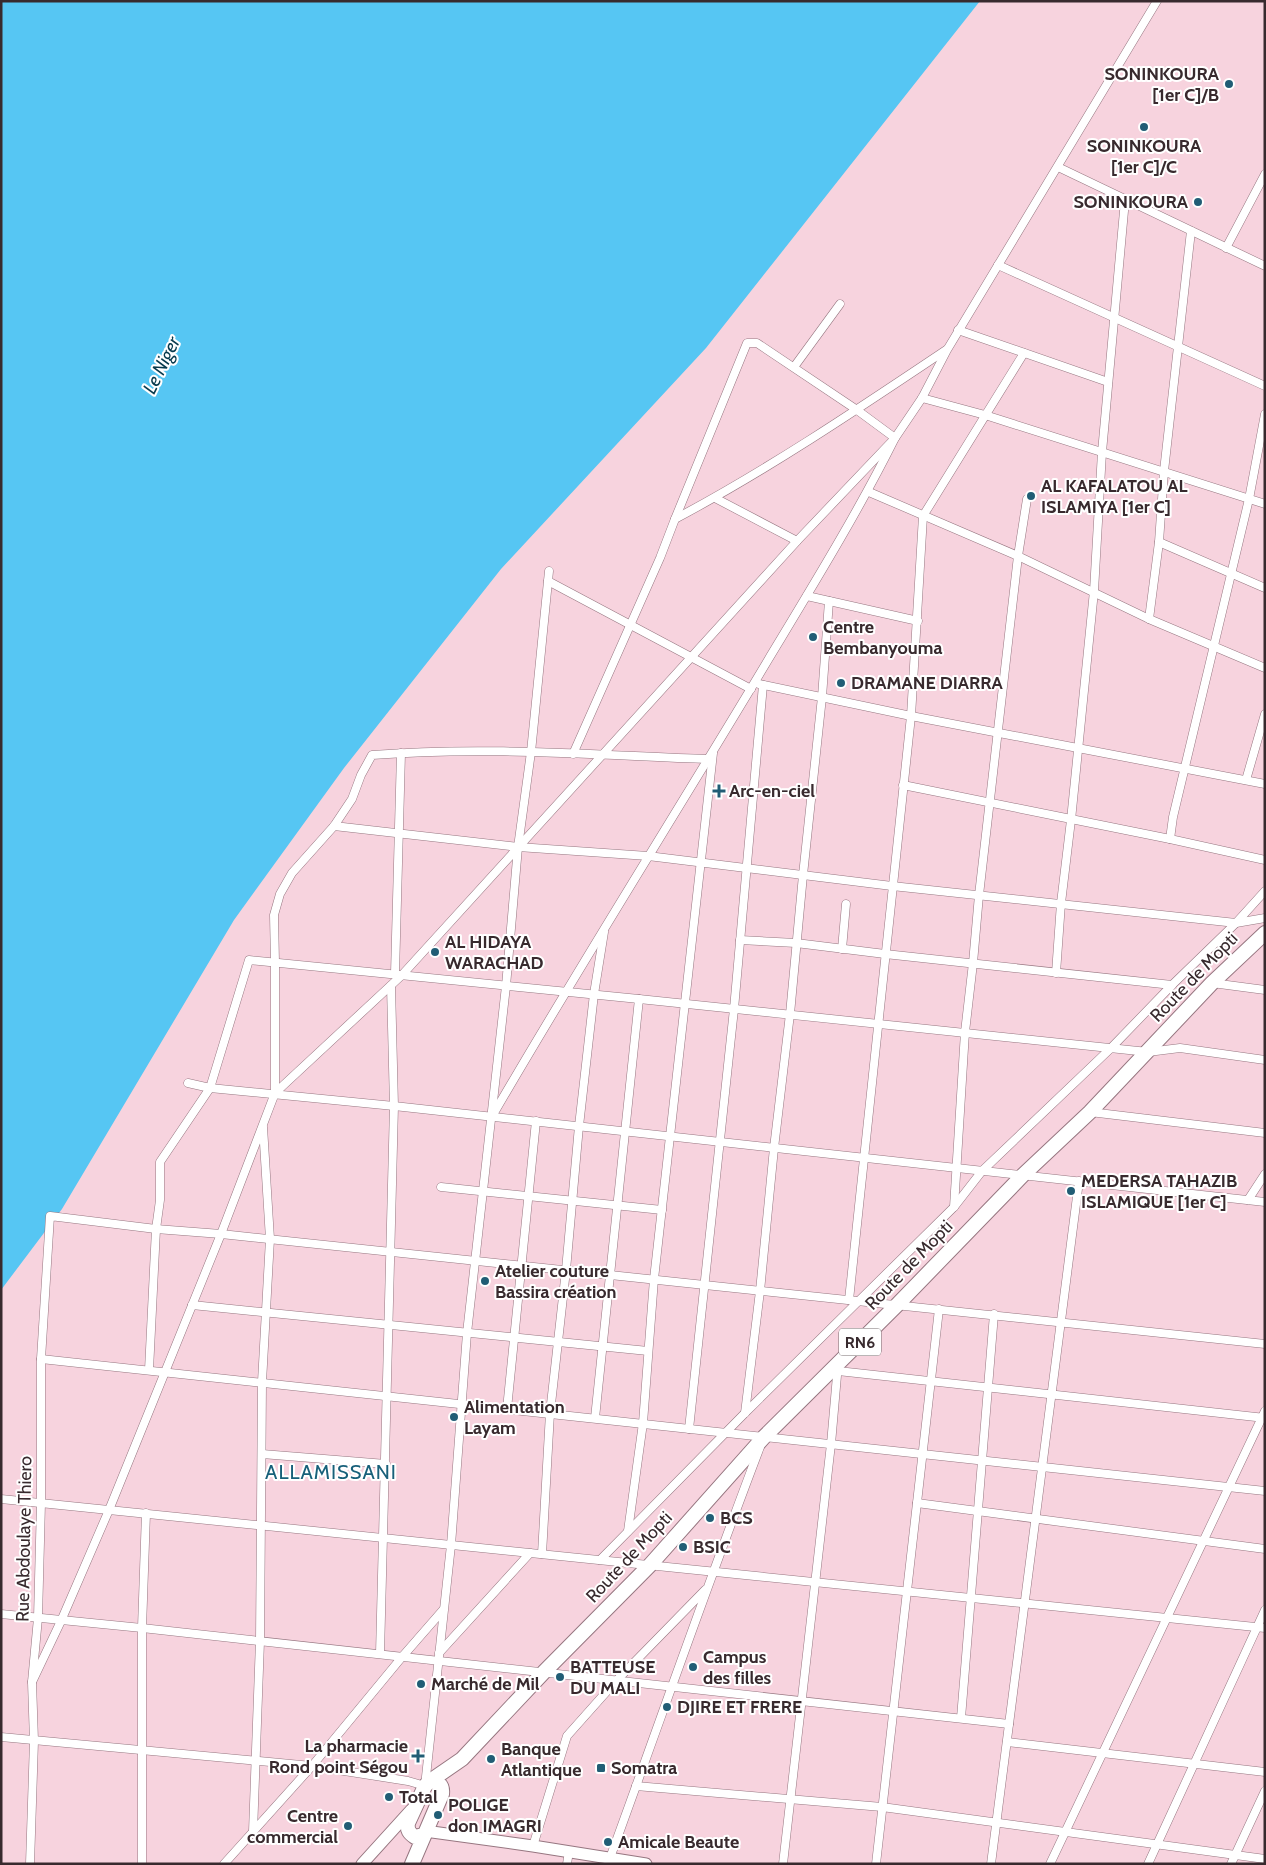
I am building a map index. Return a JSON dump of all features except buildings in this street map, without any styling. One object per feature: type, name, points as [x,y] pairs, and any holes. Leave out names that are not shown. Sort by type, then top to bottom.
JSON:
[{"type":"highway","name":"Route de Mopti","points":[[427,1784],[462,1759],[544,1672],[650,1565],[764,1436],[838,1367],[1023,1175],[1090,1112],[1212,983],[1265,933]]},
{"type":"highway","name":"Route de Mopti","points":[[411,1864],[442,1794],[462,1759]]},
{"type":"highway","points":[[411,1864],[408,1823],[427,1784],[440,1784],[443,1788],[442,1794]]},
{"type":"highway","points":[[407,1829],[415,1837],[424,1833]]},
{"type":"street","points":[[492,1116],[564,992],[753,686],[868,492],[895,438],[922,398],[946,350],[1157,1]]},
{"type":"street","points":[[1058,167],[1265,266]]},
{"type":"street","points":[[1226,248],[1265,174]]},
{"type":"street","points":[[1056,973],[1061,903],[1072,820],[1094,591],[1102,452],[1125,200]]},
{"type":"street","points":[[1149,618],[1159,542],[1164,471],[1191,231]]},
{"type":"street","points":[[998,265],[1265,386]]},
{"type":"street","points":[[794,367],[840,304]]},
{"type":"street","points":[[958,330],[1108,382]]},
{"type":"street","points":[[573,754],[660,558],[747,343],[757,343],[858,410],[895,438]]},
{"type":"street","points":[[675,519],[714,498],[858,410],[946,350]]},
{"type":"street","points":[[853,1300],[863,1158],[911,716],[924,516],[1024,353]]},
{"type":"street","points":[[922,398],[985,415],[1265,504]]},
{"type":"street","points":[[1170,839],[1172,817],[1249,499],[1265,414]]},
{"type":"street","points":[[275,1093],[391,986],[399,975],[797,541],[895,438]]},
{"type":"street","points":[[868,492],[1018,556],[1149,618],[1265,668]]},
{"type":"street","points":[[714,498],[797,541]]},
{"type":"street","points":[[954,1207],[965,1032],[974,963],[979,896],[1018,556],[1027,499]]},
{"type":"street","points":[[1159,542],[1231,575],[1265,588]]},
{"type":"street","points":[[1,1737],[312,1766],[427,1784],[438,1657],[451,1545],[467,1332],[492,1116],[518,847],[531,752],[549,571]]},
{"type":"street","points":[[548,581],[690,658],[753,686],[763,685],[997,734],[1265,784]]},
{"type":"street","points":[[806,596],[918,621]]},
{"type":"street","points":[[744,1413],[760,1290],[790,1014],[802,875],[822,697],[828,601]]},
{"type":"street","points":[[690,1428],[734,1009],[763,685]]},
{"type":"street","points":[[1246,780],[1265,714]]},
{"type":"street","points":[[628,1531],[643,1424],[654,1279],[713,750]]},
{"type":"street","points":[[32,1682],[110,1510],[164,1372],[222,1234],[275,1093],[274,915],[280,894],[292,873],[334,826],[352,799],[361,775],[372,755],[424,751],[531,752],[708,759]]},
{"type":"street","points":[[399,975],[401,753]]},
{"type":"street","points":[[904,785],[1265,860]]},
{"type":"street","points":[[334,826],[518,847],[648,856],[979,896],[1061,903],[1236,923],[1265,918]]},
{"type":"street","points":[[600,1560],[853,1300],[954,1207],[982,1170],[1111,1048],[1236,923],[1265,891]]},
{"type":"street","points":[[842,949],[846,904]]},
{"type":"street","points":[[542,1554],[550,1413],[594,994],[605,927]]},
{"type":"street","points":[[740,940],[796,943],[1172,985]]},
{"type":"street","points":[[149,1370],[156,1229],[160,1200],[160,1162],[210,1088],[249,960],[639,998],[1148,1052],[1180,1048],[1265,1060]]},
{"type":"street","points":[[1212,983],[1265,990]]},
{"type":"street","points":[[380,1654],[392,1252],[394,1106],[391,986]]},
{"type":"street","points":[[595,1418],[639,998]]},
{"type":"street","points":[[188,1083],[210,1088],[492,1116],[1265,1202]]},
{"type":"street","points":[[1090,1112],[1265,1133]]},
{"type":"street","points":[[507,1409],[536,1121]]},
{"type":"street","points":[[253,1832],[260,1641],[262,1382],[270,1239],[263,1125]]},
{"type":"street","points":[[1248,1200],[1265,1174]]},
{"type":"street","points":[[991,1864],[1079,1181]]},
{"type":"street","points":[[441,1188],[662,1210]]},
{"type":"street","name":"Rue Abdoulaye Thiero","points":[[30,1864],[34,1741],[32,1682],[38,1618],[41,1503],[41,1358],[50,1216],[156,1229]]},
{"type":"street","points":[[156,1229],[475,1260],[1265,1344]]},
{"type":"street","points":[[192,1305],[648,1351]]},
{"type":"street","points":[[876,1864],[939,1309]]},
{"type":"street","points":[[961,1718],[994,1314]]},
{"type":"street","points":[[41,1358],[1265,1490]]},
{"type":"street","points":[[783,1864],[831,1444],[838,1367],[930,1381],[1264,1416],[1202,1541],[1050,1864]]},
{"type":"street","points":[[610,1858],[673,1686],[712,1571],[764,1436]]},
{"type":"street","points":[[262,1454],[386,1464]]},
{"type":"street","points":[[1,1499],[1261,1627]]},
{"type":"street","points":[[917,1504],[1265,1550]]},
{"type":"street","points":[[142,1864],[142,1628],[146,1514]]},
{"type":"street","points":[[438,1657],[530,1553]]},
{"type":"street","points":[[533,1846],[567,1736],[616,1681],[706,1589]]},
{"type":"street","points":[[224,1864],[312,1766],[444,1609]]},
{"type":"street","points":[[1148,1864],[1194,1764],[1261,1627],[1265,1610]]},
{"type":"street","points":[[1,1614],[402,1657],[438,1657],[616,1681],[1009,1724]]},
{"type":"street","points":[[1007,1742],[1265,1772]]},
{"type":"street","points":[[636,1786],[882,1807],[1265,1859]]},
{"type":"street","points":[[1231,1864],[1265,1791]]},
{"type":"street","points":[[362,1864],[416,1805]]},
{"type":"street","points":[[434,1813],[440,1827],[447,1834]]},
{"type":"street","points":[[424,1833],[447,1834],[533,1846],[646,1864]]},
{"type":"street","points":[[567,1864],[569,1852]]},
{"type":"water","name":"Le Niger","points":[[1,1],[980,1],[706,348],[501,569],[344,768],[234,920],[62,1209],[1,1290]]},
{"type":"place","name":"SONINKOURA [1er C]/B","points":[[1229,84]]},
{"type":"place","name":"SONINKOURA [1er C]/C","points":[[1144,127]]},
{"type":"place","name":"SONINKOURA","points":[[1198,202]]},
{"type":"place","name":"AL KAFALATOU AL ISLAMIYA [1er C]","points":[[1031,496]]},
{"type":"place","name":"Centre Bembanyouma","points":[[813,637]]},
{"type":"place","name":"DRAMANE DIARRA","points":[[841,683]]},
{"type":"place","name":"Arc-en-ciel","points":[[719,791]]},
{"type":"place","name":"AL HIDAYA WARACHAD","points":[[435,952]]},
{"type":"place","name":"MEDERSA TAHAZIB ISLAMIQUE [1er C]","points":[[1071,1191]]},
{"type":"place","name":"Atelier couture Bassira création","points":[[485,1281]]},
{"type":"place","name":"Alimentation Layam","points":[[454,1417]]},
{"type":"place","name":"BCS","points":[[710,1518]]},
{"type":"place","name":"BSIC","points":[[683,1547]]},
{"type":"place","name":"Campus des filles","points":[[693,1667]]},
{"type":"place","name":"BATTEUSE DU MALI","points":[[560,1677]]},
{"type":"place","name":"Marché de Mil","points":[[421,1684]]},
{"type":"place","name":"DJIRE ET FRERE","points":[[667,1707]]},
{"type":"place","name":"La pharmacie Rond point Ségou","points":[[418,1756]]},
{"type":"place","name":"Banque Atlantique","points":[[491,1759]]},
{"type":"place","name":"Somatra","points":[[601,1768]]},
{"type":"place","name":"Total","points":[[389,1797]]},
{"type":"place","name":"POLIGE don IMAGRI","points":[[438,1815]]},
{"type":"place","name":"Centre commercial","points":[[348,1826]]},
{"type":"place","name":"Amicale Beaute","points":[[608,1842]]},
{"type":"district","name":"ALLAMISSANI","points":[[331,1472]]}]
